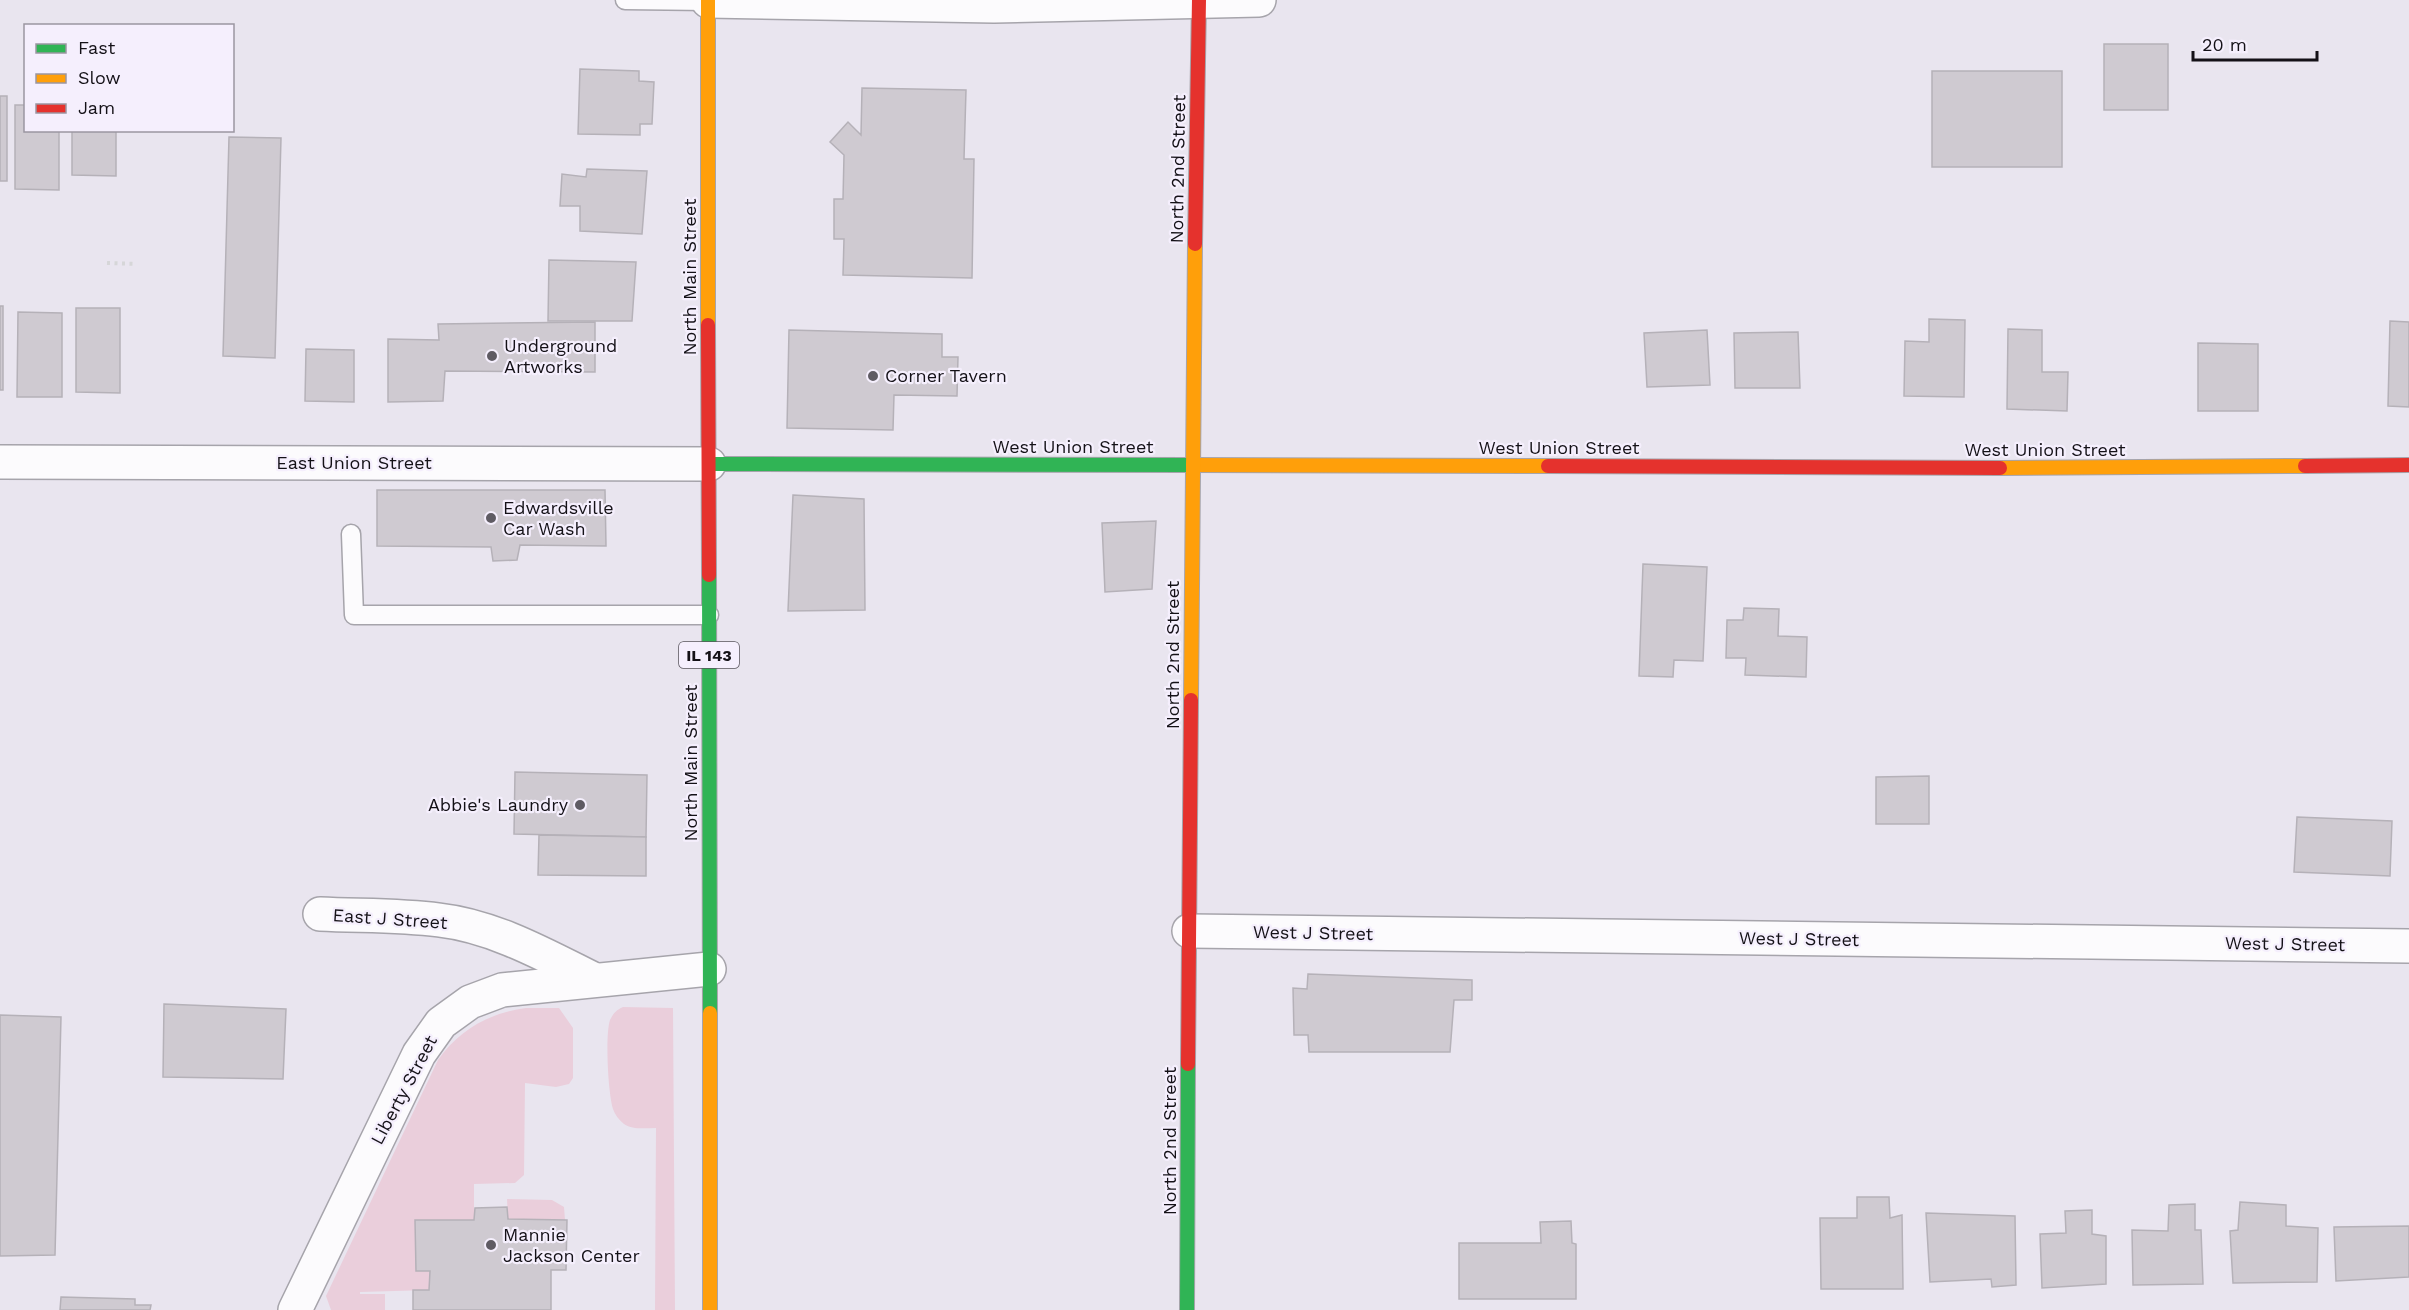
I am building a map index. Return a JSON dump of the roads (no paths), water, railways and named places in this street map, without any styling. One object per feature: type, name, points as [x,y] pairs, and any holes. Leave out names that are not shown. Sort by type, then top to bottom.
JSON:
[{"type":"street","points":[[708,1],[994,6],[1259,0]]},
{"type":"street","name":"North Main Street","points":[[708,1],[710,1310]]},
{"type":"street","name":"North 2nd Street","points":[[1186,1310],[1198,1]]},
{"type":"street","name":"East Union Street","points":[[0,462],[709,464]]},
{"type":"street","name":"West Union Street","points":[[709,464],[2145,468],[2409,465]]},
{"type":"street","name":"East J Street","points":[[320,914],[441,920],[490,932],[550,957],[593,980]]},
{"type":"street","name":"West J Street","points":[[1189,931],[2409,946]]},
{"type":"street","name":"Liberty Street","points":[[295,1310],[419,1054],[441,1023],[470,1002],[502,990],[709,969]]},
{"type":"lane","points":[[625,0],[708,1]]},
{"type":"lane","points":[[351,534],[354,615],[709,615]]},
{"type":"place","name":"Underground Artworks","points":[[492,356]]},
{"type":"place","name":"Corner Tavern","points":[[873,376]]},
{"type":"place","name":"Edwardsville Car Wash","points":[[491,518]]},
{"type":"place","name":"Abbie's Laundry","points":[[580,805]]},
{"type":"place","name":"Mannie Jackson Center","points":[[491,1245]]}]
